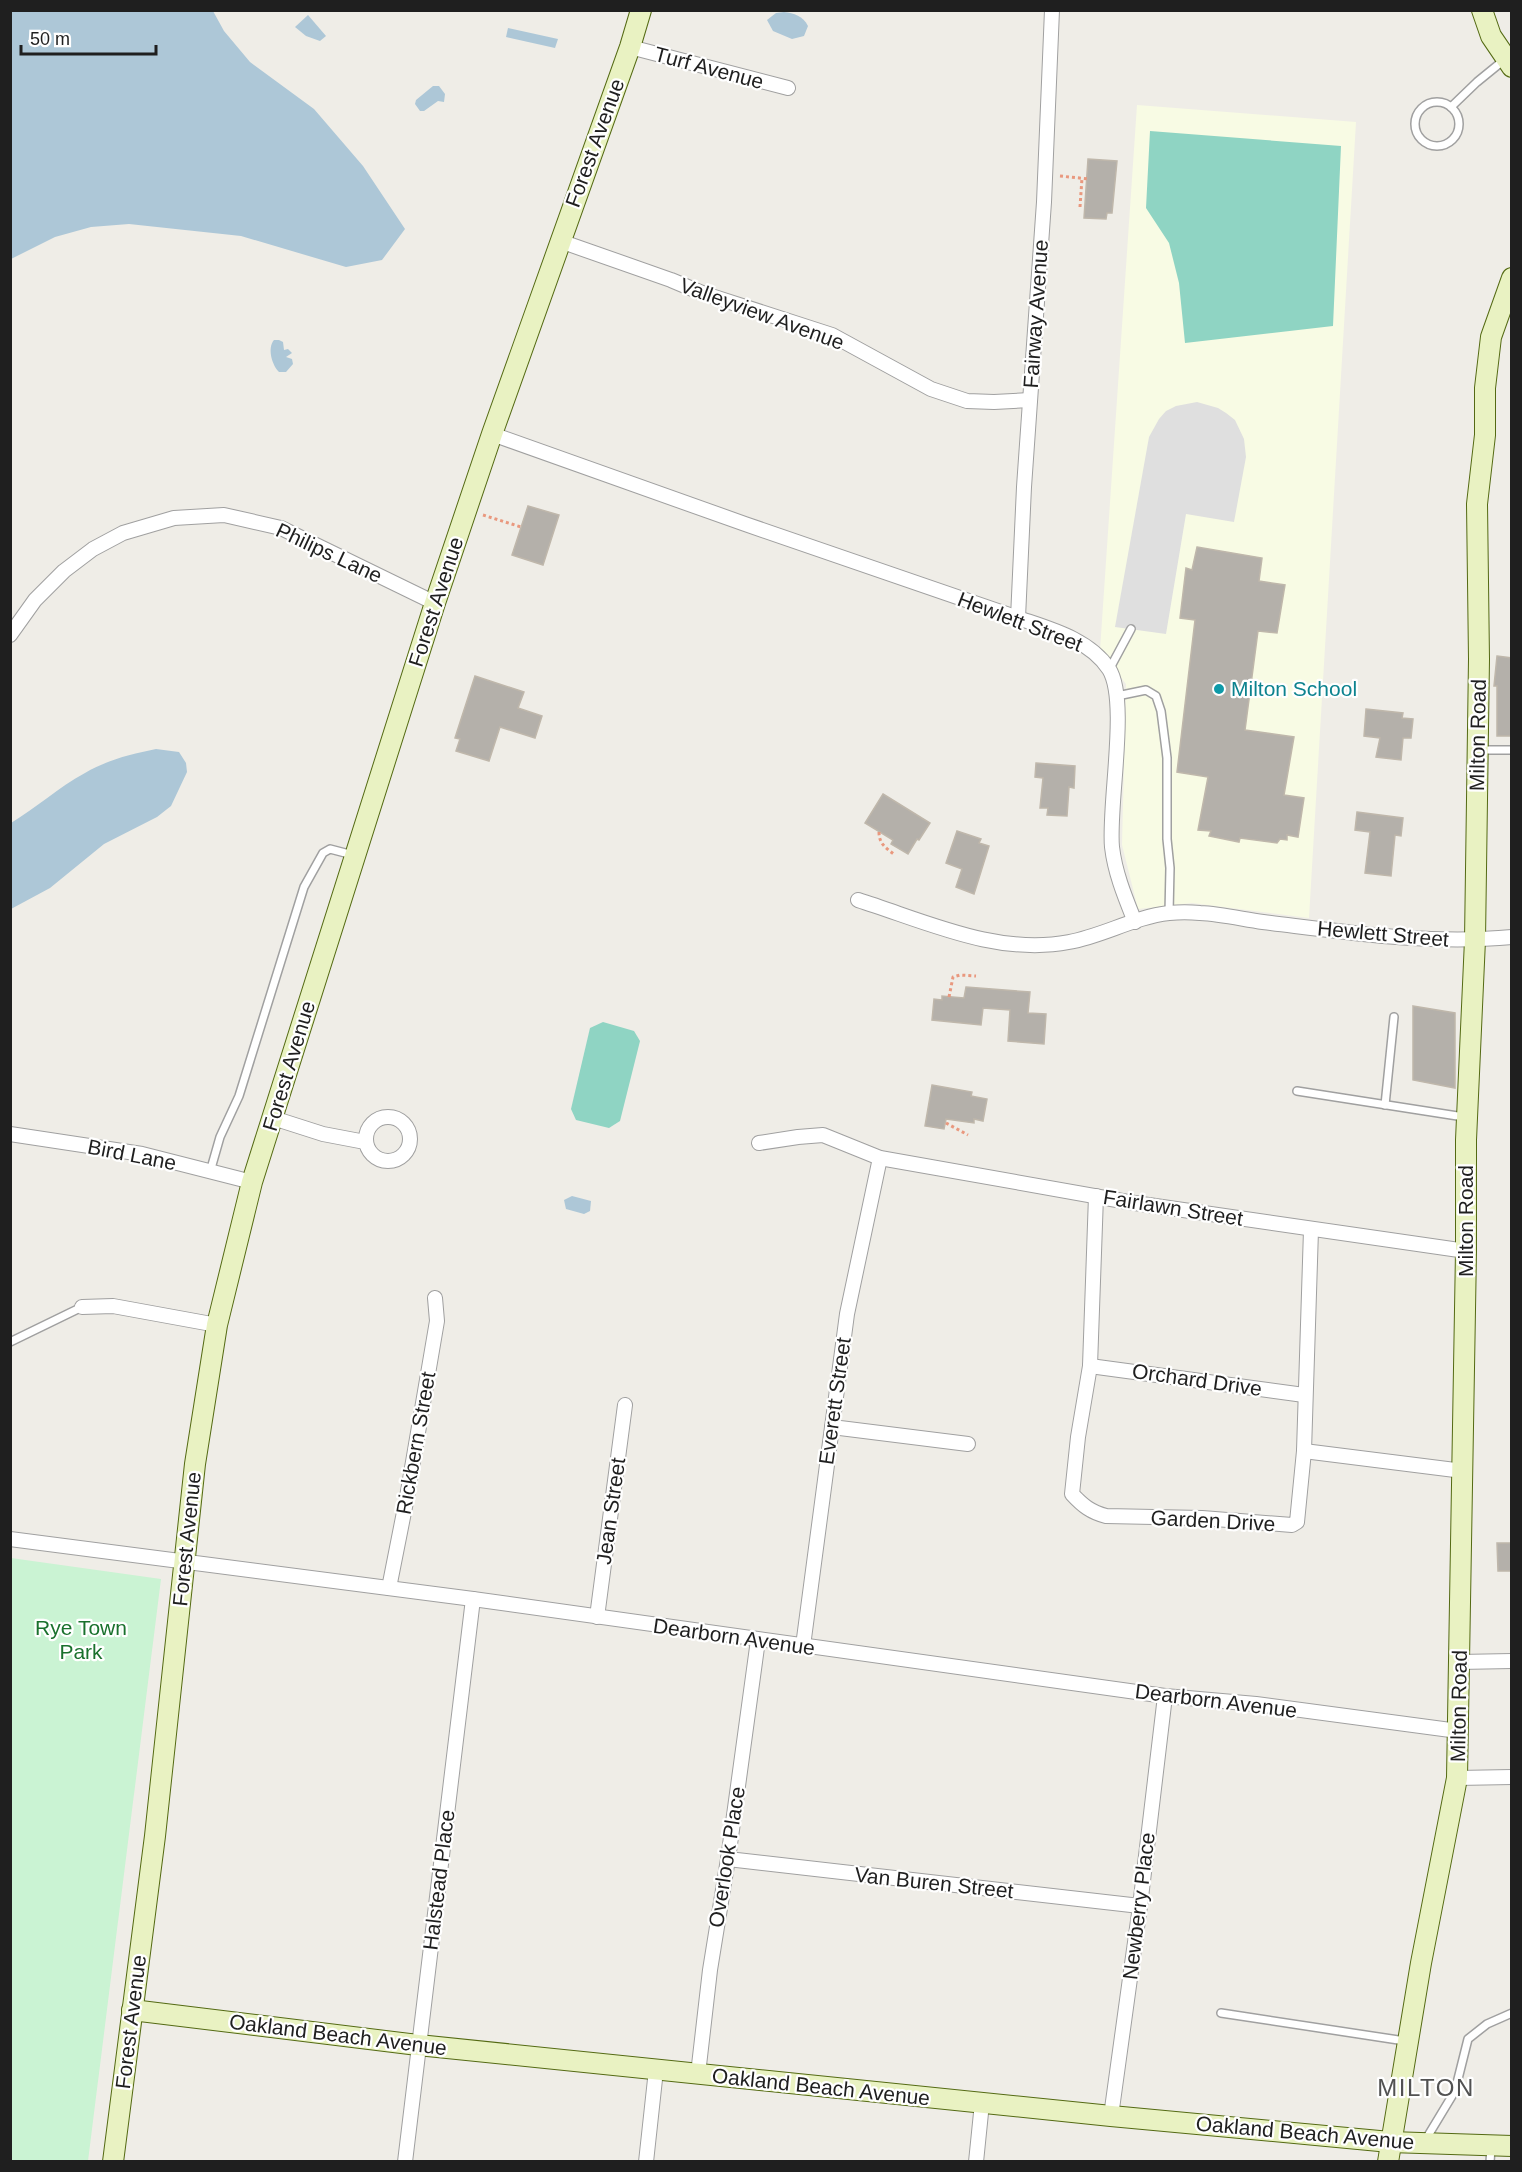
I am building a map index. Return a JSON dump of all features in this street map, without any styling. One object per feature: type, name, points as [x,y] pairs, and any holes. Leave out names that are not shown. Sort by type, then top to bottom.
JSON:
[{"type":"street","name":"Forest Avenue","points":[[113,2162],[154,1836],[195,1464],[217,1325],[252,1182],[435,603],[641,10]]},
{"type":"street","name":"Fairway Avenue","points":[[1018,618],[1045,175],[1052,10]]},
{"type":"street","points":[[1482,10],[1491,36],[1509,63]]},
{"type":"street","name":"Turf Avenue","points":[[630,47],[788,88]]},
{"type":"street","name":"Valleyview Avenue","points":[[560,241],[702,293],[831,335],[931,389],[967,401],[1030,400]]},
{"type":"street","name":"Milton Road","points":[[1389,2152],[1407,2041],[1457,1778],[1467,1117],[1478,750],[1477,504],[1485,435],[1485,388],[1491,337],[1512,278]]},
{"type":"street","name":"Hewlett Street","points":[[492,434],[1052,630],[1087,646],[1109,670],[1117,696],[1112,846],[1118,877],[1135,922],[1169,913],[1203,913],[1260,922],[1418,939],[1474,940],[1512,937]]},
{"type":"street","name":"Philips Lane","points":[[10,635],[35,600],[64,570],[93,549],[123,532],[174,518],[224,515],[281,528],[435,603]]},
{"type":"street","points":[[858,900],[978,939],[1021,945],[1042,946],[1071,942],[1135,922]]},
{"type":"street","points":[[273,1118],[323,1134],[365,1142]]},
{"type":"street","name":"Bird Lane","points":[[10,1134],[142,1154],[252,1182]]},
{"type":"street","name":"Fairlawn Street","points":[[759,1143],[823,1135],[880,1158],[1096,1196],[1311,1230],[1466,1251]]},
{"type":"street","name":"Everett Street","points":[[802,1646],[847,1314],[880,1158]]},
{"type":"street","points":[[1090,1366],[1096,1196]]},
{"type":"street","name":"Garden Drive","points":[[1090,1366],[1078,1437],[1072,1494],[1084,1508],[1106,1516],[1202,1518],[1292,1525],[1297,1522],[1304,1451],[1311,1230]]},
{"type":"street","name":"Rickbern Street","points":[[389,1588],[437,1321],[435,1298]]},
{"type":"street","points":[[82,1307],[113,1306],[217,1325]]},
{"type":"street","name":"Orchard Drive","points":[[1090,1366],[1304,1395]]},
{"type":"street","name":"Jean Street","points":[[597,1617],[625,1405]]},
{"type":"street","points":[[832,1427],[968,1444]]},
{"type":"street","points":[[1304,1451],[1463,1471]]},
{"type":"street","name":"Dearborn Avenue","points":[[10,1539],[473,1599],[1165,1696],[1256,1704],[1458,1731]]},
{"type":"street","name":"Halstead Place","points":[[405,2162],[473,1599]]},
{"type":"street","name":"Overlook Place","points":[[698,2074],[710,1970],[728,1859],[758,1640]]},
{"type":"street","points":[[1459,1662],[1512,1661]]},
{"type":"street","name":"Newberry Place","points":[[1111,2116],[1140,1906],[1165,1696]]},
{"type":"street","points":[[1457,1778],[1512,1777]]},
{"type":"street","name":"Van Buren Street","points":[[728,1859],[1140,1906]]},
{"type":"street","name":"Oakland Beach Avenue","points":[[132,2010],[418,2045],[1111,2116],[1389,2152],[1424,2144],[1491,2153],[1512,2146]]},
{"type":"street","points":[[646,2162],[656,2070]]},
{"type":"street","points":[[976,2162],[982,2103]]},
{"type":"lane","points":[[1451,107],[1477,82],[1509,63]]},
{"type":"lane","points":[[1430,103],[1451,107],[1456,112],[1459,126],[1453,140],[1440,146],[1426,143],[1415,125],[1419,112],[1430,103]]},
{"type":"lane","points":[[1109,670],[1131,629]]},
{"type":"lane","points":[[1117,696],[1146,690],[1156,696],[1161,711],[1167,758],[1169,913]]},
{"type":"lane","points":[[1478,750],[1512,750]]},
{"type":"lane","points":[[210,1172],[220,1137],[239,1096],[304,887],[323,853],[330,849],[355,856]]},
{"type":"lane","points":[[1385,1105],[1394,1017]]},
{"type":"lane","points":[[1298,1091],[1467,1117]]},
{"type":"lane","points":[[10,1342],[82,1307]]},
{"type":"lane","points":[[1221,2013],[1407,2041]]},
{"type":"lane","points":[[1424,2144],[1455,2091],[1468,2039],[1487,2024],[1512,2013]]},
{"type":"path","points":[[1045,175],[1089,179]]},
{"type":"path","points":[[1080,207],[1082,178]]},
{"type":"path","points":[[466,510],[521,527]]},
{"type":"path","points":[[879,832],[882,844],[895,855]]},
{"type":"path","points":[[949,997],[953,977],[976,976]]},
{"type":"path","points":[[945,1123],[968,1135]]},
{"type":"shaded area","points":[[1137,105],[1356,122],[1309,918],[1192,903],[1138,909],[1122,845],[1126,684],[1100,650]]},
{"type":"shaded area","points":[[1197,402],[1218,408],[1235,420],[1244,439],[1246,457],[1234,522],[1186,514],[1166,634],[1115,627],[1149,437],[1166,411],[1176,406]]},
{"type":"green space","points":[[1150,131],[1341,146],[1333,326],[1185,343],[1179,283],[1169,243],[1146,208]]},
{"type":"green space","points":[[603,1022],[634,1031],[640,1041],[620,1121],[609,1128],[576,1120],[571,1109],[590,1028]]},
{"type":"green space","name":"Rye Town Park","points":[[11,1558],[161,1579],[88,2161],[11,2161]]},
{"type":"water","points":[[11,10],[213,11],[224,31],[250,62],[314,109],[363,166],[405,229],[382,260],[346,267],[241,236],[129,224],[91,227],[55,237],[11,259]]},
{"type":"water","points":[[784,12],[804,20],[808,26],[804,36],[792,39],[773,31],[767,20],[776,13]]},
{"type":"water","points":[[308,15],[326,36],[320,41],[306,36],[295,27]]},
{"type":"water","points":[[508,28],[558,39],[555,48],[506,37]]},
{"type":"water","points":[[433,86],[439,86],[445,94],[444,102],[438,101],[424,111],[420,111],[415,104],[416,100]]},
{"type":"water","points":[[274,340],[283,342],[284,350],[288,349],[292,353],[286,357],[292,359],[293,364],[286,372],[279,372],[272,361],[271,347]]},
{"type":"water","points":[[156,749],[179,752],[186,763],[187,772],[171,806],[157,817],[104,844],[50,888],[11,909],[11,823],[93,768],[119,758]]},
{"type":"water","points":[[572,1196],[591,1201],[590,1211],[584,1214],[566,1209],[564,1200]]},
{"type":"building","points":[[1088,159],[1117,161],[1112,213],[1107,213],[1106,219],[1084,218]]},
{"type":"building","points":[[528,506],[559,515],[543,565],[512,555]]},
{"type":"building","name":"Milton School","points":[[1197,547],[1262,558],[1259,581],[1285,585],[1277,633],[1258,631],[1245,730],[1294,737],[1284,795],[1304,798],[1298,837],[1287,835],[1287,840],[1280,839],[1277,843],[1240,838],[1239,842],[1209,836],[1211,831],[1198,830],[1208,777],[1177,772],[1195,620],[1180,618],[1186,568],[1192,570]]},
{"type":"building","points":[[1497,656],[1512,658],[1512,736],[1497,736],[1497,686],[1494,686]]},
{"type":"building","points":[[475,676],[524,692],[518,708],[542,716],[535,738],[500,727],[489,761],[456,751],[460,739],[455,738]]},
{"type":"building","points":[[1366,709],[1403,713],[1402,718],[1413,719],[1411,738],[1403,738],[1401,760],[1376,757],[1380,738],[1364,736]]},
{"type":"building","points":[[1036,763],[1075,766],[1074,788],[1069,787],[1067,816],[1047,815],[1048,808],[1040,808],[1043,778],[1035,777]]},
{"type":"building","points":[[883,794],[930,823],[908,854],[891,844],[893,840],[865,823]]},
{"type":"building","points":[[1357,812],[1403,818],[1401,836],[1395,835],[1391,876],[1365,873],[1370,832],[1355,830]]},
{"type":"building","points":[[957,831],[981,839],[979,843],[989,846],[974,894],[956,887],[962,869],[946,863]]},
{"type":"building","points":[[966,987],[1030,992],[1028,1013],[1046,1014],[1044,1044],[1008,1041],[1010,1010],[983,1008],[981,1025],[932,1020],[934,999],[942,1000],[942,996],[964,998]]},
{"type":"building","points":[[1413,1006],[1455,1013],[1455,1088],[1413,1080]]},
{"type":"building","points":[[932,1085],[972,1092],[971,1096],[987,1099],[983,1121],[974,1119],[974,1123],[946,1119],[944,1129],[925,1126]]},
{"type":"building","points":[[1497,1543],[1512,1543],[1512,1571],[1498,1571]]},
{"type":"place","name":"Milton School","points":[[1219,689]]},
{"type":"district","name":"MILTON","points":[[1426,2088]]}]
